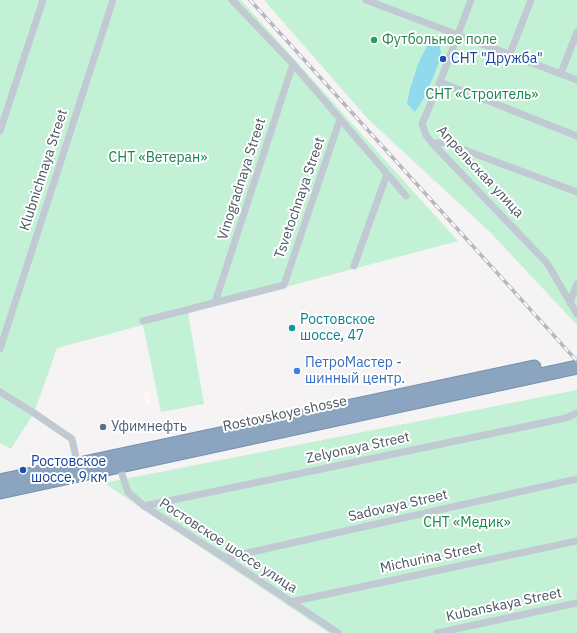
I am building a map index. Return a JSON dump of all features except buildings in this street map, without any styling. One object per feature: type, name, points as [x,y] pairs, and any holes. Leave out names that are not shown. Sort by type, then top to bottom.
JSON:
[{"type":"highway","name":"Rostovskoye shosse","points":[[0,492],[78,470],[468,381],[577,359]]},
{"type":"highway","name":"Rostovskoye shosse","points":[[119,461],[577,367]]},
{"type":"highway","name":"Rostovskoye shosse","points":[[0,482],[78,470]]},
{"type":"street","points":[[0,131],[43,0]]},
{"type":"street","name":"Klubnichnaya Street","points":[[0,348],[114,0]]},
{"type":"street","points":[[232,0],[293,64],[406,196]]},
{"type":"street","points":[[366,0],[376,2],[577,80]]},
{"type":"street","name":"Апрельская улица","points":[[471,0],[440,82],[422,124],[426,135],[432,143],[547,263],[577,314]]},
{"type":"street","points":[[510,54],[531,0]]},
{"type":"street","points":[[561,73],[577,32]]},
{"type":"street","name":"Vinogradnaya Street","points":[[215,302],[293,64]]},
{"type":"street","points":[[440,82],[577,136]]},
{"type":"street","name":"Tsvetochnaya Street","points":[[215,302],[284,285],[340,119]]},
{"type":"street","points":[[432,143],[446,143],[577,192]]},
{"type":"street","points":[[354,266],[387,174]]},
{"type":"street","points":[[570,303],[577,284]]},
{"type":"street","points":[[143,322],[215,302]]},
{"type":"street","points":[[0,392],[72,439],[78,470]]},
{"type":"street","name":"Zelyonaya Street","points":[[144,506],[566,418],[577,413]]},
{"type":"street","name":"Ростовское шоссе улица","points":[[119,461],[128,492],[144,506],[338,633]]},
{"type":"street","name":"Sadovaya Street","points":[[225,558],[577,479]]},
{"type":"street","name":"Michurina Street","points":[[290,602],[577,540]]},
{"type":"street","name":"Kubanskaya Street","points":[[436,633],[577,603]]},
{"type":"shaded area","points":[[144,392],[149,392],[151,403],[146,404]]},
{"type":"green space","name":"СНТ «Ветеран»","points":[[0,0],[241,0],[458,241],[188,313],[204,404],[161,412],[143,325],[57,348],[34,413],[11,449],[0,443]]},
{"type":"green space","name":"СНТ «Строитель»","points":[[264,0],[577,0],[577,325],[490,232],[368,119]]},
{"type":"green space","name":"СНТ «Медик»","points":[[577,390],[577,633],[329,633],[104,483]]},
{"type":"water","points":[[429,42],[440,45],[441,56],[424,98],[415,112],[407,104],[410,89],[418,64]]},
{"type":"railway","points":[[250,0],[577,361]]},
{"type":"place","name":"Футбольное поле","points":[[374,40]]},
{"type":"place","name":"СНТ \"Дружба\"","points":[[443,59]]},
{"type":"place","name":"Ростовское шоссе, 47","points":[[292,328]]},
{"type":"place","name":"ПетроМастер - шинный центр.","points":[[297,371]]},
{"type":"place","name":"Уфимнефть","points":[[103,427]]},
{"type":"place","name":"Ростовское шоссе, 9 км","points":[[23,470]]}]
